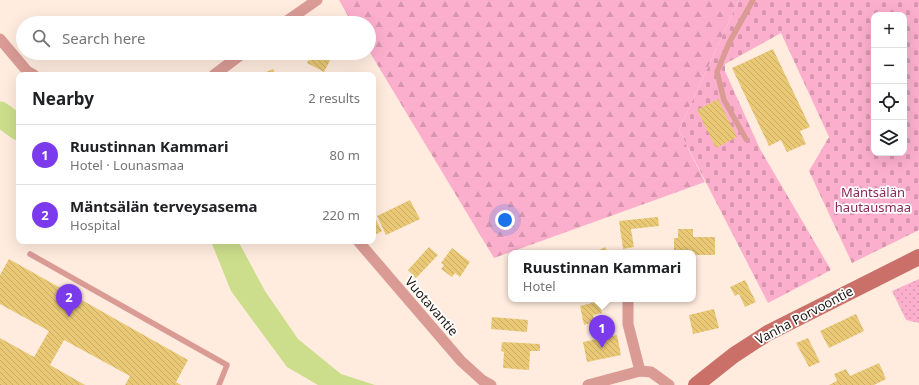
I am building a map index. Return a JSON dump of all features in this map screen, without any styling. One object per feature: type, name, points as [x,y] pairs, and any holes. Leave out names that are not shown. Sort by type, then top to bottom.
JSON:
[{"type":"main road","name":"Vanha Porvoontie","points":[[696,385],[734,355],[768,333],[919,257]]},
{"type":"street","points":[[294,16],[317,0]]},
{"type":"street","points":[[0,39],[16,57]]},
{"type":"street","points":[[18,60],[30,72]]},
{"type":"street","points":[[218,72],[234,60]]},
{"type":"street","name":"Vuotavantie","points":[[361,244],[461,361],[482,380],[491,385]]},
{"type":"street","points":[[628,302],[628,324],[640,371]]},
{"type":"street","points":[[588,385],[640,371],[651,372],[669,385]]},
{"type":"lane","points":[[746,139],[724,100],[717,72],[729,43],[752,0]]},
{"type":"lane","points":[[30,254],[227,365],[219,385]]},
{"type":"green space","points":[[339,0],[739,0],[679,130],[705,182],[516,250],[508,250],[508,253],[494,258],[374,60],[376,60],[376,16],[348,16]]},
{"type":"green space","name":"Mäntsälän hautausmaa","points":[[739,0],[919,0],[919,230],[852,263],[809,171],[829,137],[781,33],[725,64],[725,71],[760,149],[831,270],[768,303],[679,130]]},
{"type":"green space","points":[[919,279],[919,323],[906,320],[892,291]]},
{"type":"shaded area","points":[[212,244],[240,244],[265,291],[298,339],[341,374],[375,385],[318,385],[287,367],[231,291]]},
{"type":"building","points":[[773,49],[810,127],[800,131],[806,144],[787,152],[781,140],[769,146],[732,68]]},
{"type":"building","points":[[308,60],[330,60],[324,72],[307,63]]},
{"type":"building","points":[[273,69],[274,72],[266,72]]},
{"type":"building","points":[[718,99],[737,137],[716,148],[697,110]]},
{"type":"building","points":[[410,200],[420,219],[386,235],[377,216]]},
{"type":"building","points":[[658,217],[659,226],[631,229],[634,247],[623,249],[619,221]]},
{"type":"building","points":[[376,220],[382,231],[376,234]]},
{"type":"building","points":[[678,229],[693,229],[693,237],[715,237],[715,255],[696,255],[696,250],[674,250],[674,238],[678,238]]},
{"type":"building","points":[[429,247],[438,255],[416,278],[408,270]]},
{"type":"building","points":[[605,247],[607,250],[600,250]]},
{"type":"building","points":[[452,248],[470,262],[460,277],[455,273],[452,277],[441,269],[444,265],[441,263]]},
{"type":"building","points":[[9,259],[188,360],[176,382],[181,385],[125,385],[130,376],[64,340],[50,365],[85,385],[0,385],[0,338],[34,357],[49,331],[0,304],[0,275]]},
{"type":"building","points":[[745,280],[756,302],[745,307],[739,294],[735,296],[730,287]]},
{"type":"building","points":[[600,302],[602,313],[593,315],[594,322],[584,325],[580,306]]},
{"type":"building","points":[[714,309],[719,328],[693,334],[689,315]]},
{"type":"building","points":[[856,314],[864,331],[829,348],[820,331]]},
{"type":"building","points":[[492,317],[528,320],[527,332],[491,329]]},
{"type":"building","points":[[617,335],[621,355],[587,362],[583,342]]},
{"type":"building","points":[[808,338],[820,362],[809,367],[796,343]]},
{"type":"building","points":[[502,342],[540,344],[540,351],[530,351],[529,370],[503,368],[504,352],[501,351]]},
{"type":"building","points":[[879,363],[886,379],[874,385],[829,385],[837,381],[834,374],[846,369],[850,376]]},
{"type":"waterway","points":[[0,114],[16,126]]},
{"type":"place","name":"Mäntsälän terveysasema","points":[[69,317]]},
{"type":"place","name":"Ruustinnan Kammari","points":[[602,348]]}]
